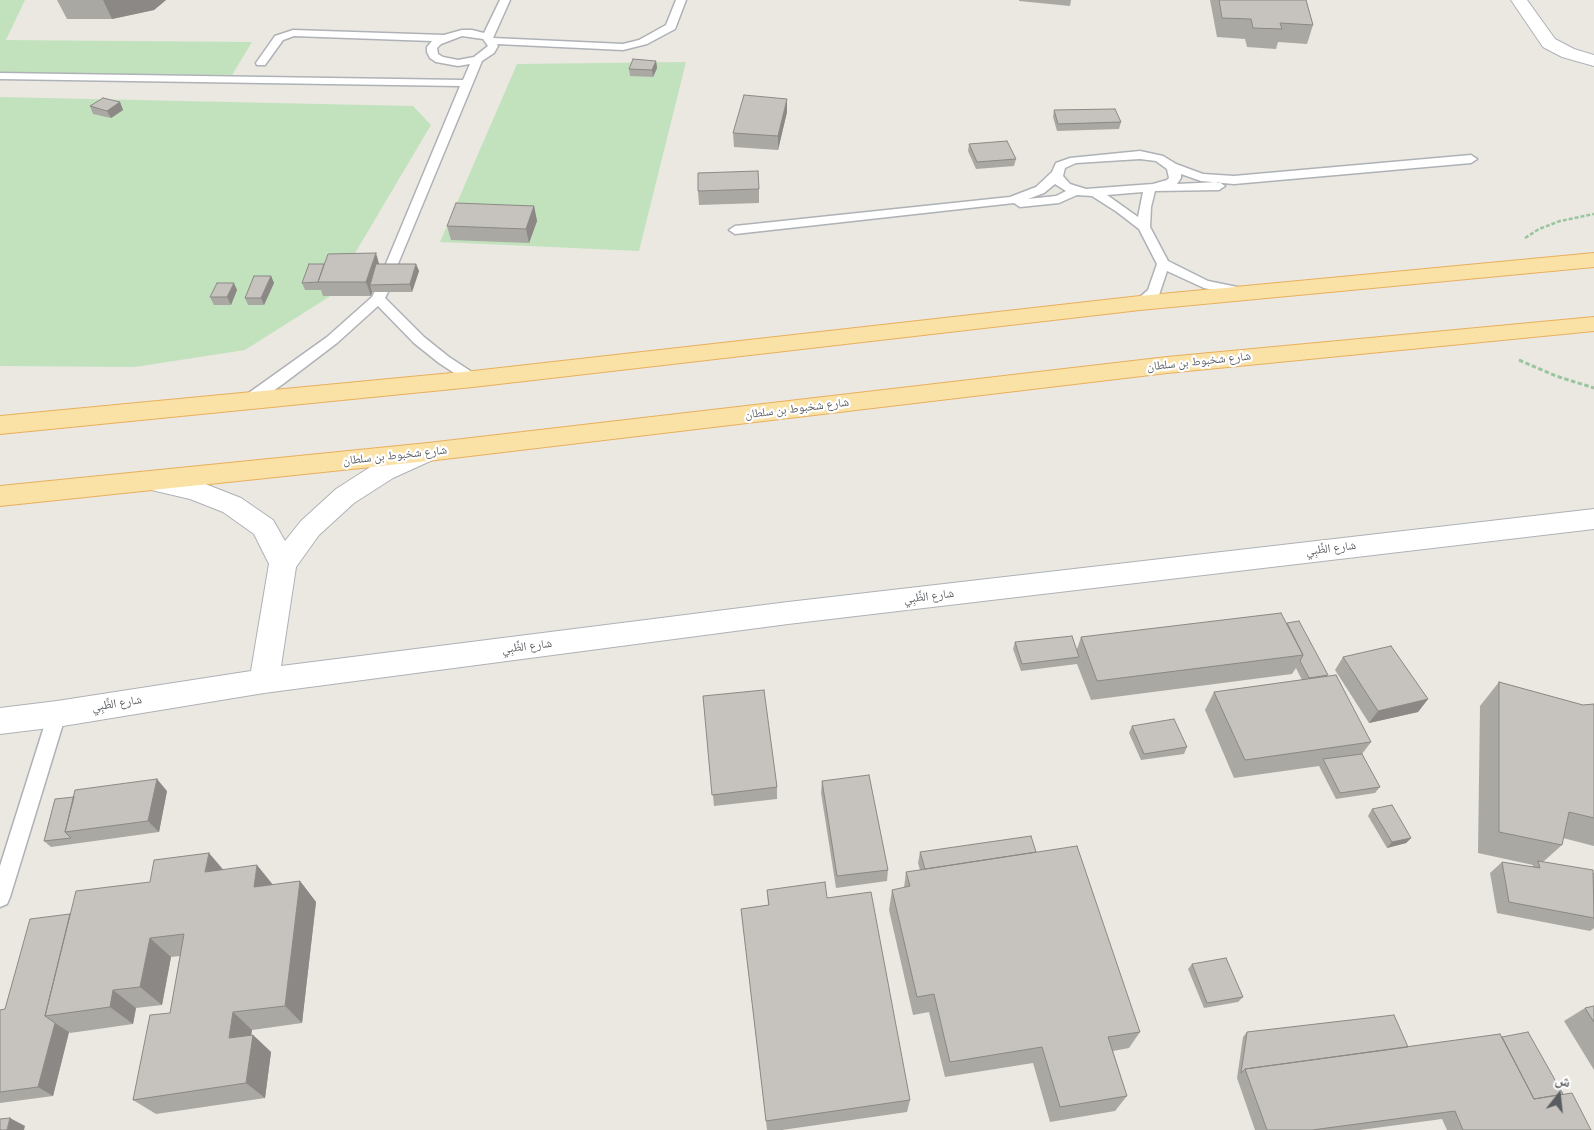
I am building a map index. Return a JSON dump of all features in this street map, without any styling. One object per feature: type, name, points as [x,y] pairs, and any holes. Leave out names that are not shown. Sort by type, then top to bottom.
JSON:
[{"type":"main road","points":[[0,425],[473,379],[1242,292],[1594,260]]},
{"type":"main road","name":"شارع شخبوط بن سلطان","points":[[0,496],[428,452],[1167,365],[1594,324]]},
{"type":"street","points":[[1519,0],[1549,43],[1568,54],[1594,61]]},
{"type":"street","points":[[264,681],[283,564],[310,528],[344,496],[384,471],[428,452]]},
{"type":"street","points":[[152,481],[195,490],[232,505],[264,527],[283,564]]},
{"type":"street","name":"شارع الظَّبِي","points":[[0,721],[264,681],[788,613],[1594,519]]},
{"type":"lane","points":[[489,39],[506,0]]},
{"type":"lane","points":[[261,63],[280,38],[293,32],[443,38],[472,33],[489,39],[623,46],[643,42],[660,35],[671,27],[681,0]]},
{"type":"lane","points":[[443,38],[432,47],[434,56],[440,60],[458,63],[478,59],[490,51],[493,46],[489,39]]},
{"type":"lane","points":[[389,271],[478,59]]},
{"type":"lane","points":[[0,76],[468,83]]},
{"type":"lane","points":[[735,230],[995,202],[1028,196],[1050,182],[1057,174],[1060,166],[1074,160],[1140,155],[1159,158],[1172,167],[1186,173],[1218,180],[1249,179],[1470,158]]},
{"type":"lane","points":[[1164,187],[1171,183],[1174,178],[1175,173],[1172,167]]},
{"type":"lane","points":[[1057,174],[1060,182],[1075,191],[1095,193],[1164,187],[1219,186],[1249,179]]},
{"type":"lane","points":[[1144,227],[1145,207],[1150,188]]},
{"type":"lane","points":[[995,202],[1030,203],[1059,199],[1075,191]]},
{"type":"lane","points":[[1095,193],[1122,209],[1144,227],[1162,264],[1204,284],[1242,292]]},
{"type":"lane","points":[[1140,303],[1154,292],[1162,264]]},
{"type":"lane","points":[[248,401],[306,360],[380,295],[419,340],[444,360],[473,379]]},
{"type":"lane","points":[[0,897],[56,714]]},
{"type":"path","points":[[1474,335],[1529,365],[1594,388]]},
{"type":"green space","points":[[0,0],[25,0],[6,40],[252,42],[232,75],[0,73]]},
{"type":"green space","points":[[686,62],[639,251],[440,242],[517,64]]},
{"type":"green space","points":[[0,97],[413,106],[431,125],[329,297],[245,350],[135,367],[0,366]]},
{"type":"building","points":[[1219,0],[1306,0],[1313,25],[1280,23],[1282,29],[1253,28],[1251,19],[1222,18]]},
{"type":"building","points":[[633,59],[656,61],[652,70],[629,69]]},
{"type":"building","points":[[744,95],[787,99],[778,136],[733,133]]},
{"type":"building","points":[[103,98],[120,102],[107,111],[90,106]]},
{"type":"building","points":[[1115,109],[1121,122],[1058,124],[1054,110]]},
{"type":"building","points":[[1007,141],[1016,159],[977,162],[969,144]]},
{"type":"building","points":[[758,171],[759,189],[698,191],[698,173]]},
{"type":"building","points":[[456,203],[534,206],[526,229],[447,226]]},
{"type":"building","points":[[376,253],[366,282],[318,282],[328,254]]},
{"type":"building","points":[[309,264],[324,264],[318,282],[302,283]]},
{"type":"building","points":[[376,264],[416,264],[410,284],[370,285]]},
{"type":"building","points":[[254,276],[271,276],[261,298],[245,298]]},
{"type":"building","points":[[217,283],[234,283],[227,297],[210,297]]},
{"type":"building","points":[[1281,613],[1303,655],[1097,681],[1081,637]]},
{"type":"building","points":[[1299,621],[1328,675],[1309,678],[1300,661],[1303,655],[1287,623]]},
{"type":"building","points":[[1072,636],[1079,657],[1022,664],[1015,642]]},
{"type":"building","points":[[1391,646],[1428,699],[1378,711],[1343,657]]},
{"type":"building","points":[[1336,675],[1371,742],[1245,760],[1214,692]]},
{"type":"building","points":[[1499,682],[1583,705],[1594,704],[1594,818],[1569,812],[1562,845],[1499,832]]},
{"type":"building","points":[[764,690],[777,787],[712,795],[703,696]]},
{"type":"building","points":[[1174,719],[1187,747],[1144,754],[1132,726]]},
{"type":"building","points":[[1362,754],[1380,787],[1340,793],[1323,759]]},
{"type":"building","points":[[869,775],[888,870],[837,876],[822,781]]},
{"type":"building","points":[[157,779],[148,821],[65,832],[75,790]]},
{"type":"building","points":[[74,797],[65,832],[71,838],[44,841],[55,799]]},
{"type":"building","points":[[1392,805],[1411,838],[1392,842],[1372,809]]},
{"type":"building","points":[[1031,836],[1036,852],[925,869],[920,852]]},
{"type":"building","points":[[1077,846],[1140,1032],[1108,1037],[1127,1096],[1060,1107],[1042,1047],[950,1062],[934,994],[917,997],[892,890],[910,886],[906,872]]},
{"type":"building","points":[[209,853],[205,872],[257,865],[254,887],[300,881],[285,1006],[233,1012],[229,1038],[253,1035],[246,1083],[133,1100],[150,1015],[170,1013],[184,934],[150,938],[140,987],[113,990],[110,1007],[45,1016],[76,891],[150,882],[154,860]]},
{"type":"building","points":[[1538,861],[1593,870],[1594,918],[1509,902],[1502,862],[1540,868]]},
{"type":"building","points":[[825,882],[827,898],[871,892],[910,1100],[766,1121],[741,909],[769,905],[767,890]]},
{"type":"building","points":[[70,914],[45,1016],[55,1023],[38,1087],[0,1092],[0,1010],[5,1009],[30,919]]},
{"type":"building","points":[[1226,958],[1243,997],[1207,1003],[1192,964]]},
{"type":"building","points":[[1594,1006],[1594,1022],[1585,1008]]},
{"type":"building","points":[[1394,1015],[1408,1047],[1245,1069],[1241,1073],[1247,1032]]},
{"type":"building","points":[[1528,1032],[1563,1094],[1534,1099],[1502,1037]]},
{"type":"building","points":[[1500,1034],[1534,1099],[1572,1093],[1591,1130],[1463,1130],[1455,1111],[1312,1130],[1267,1130],[1245,1069]]},
{"type":"building","points":[[10,1118],[7,1130],[0,1130],[0,1119]]}]
